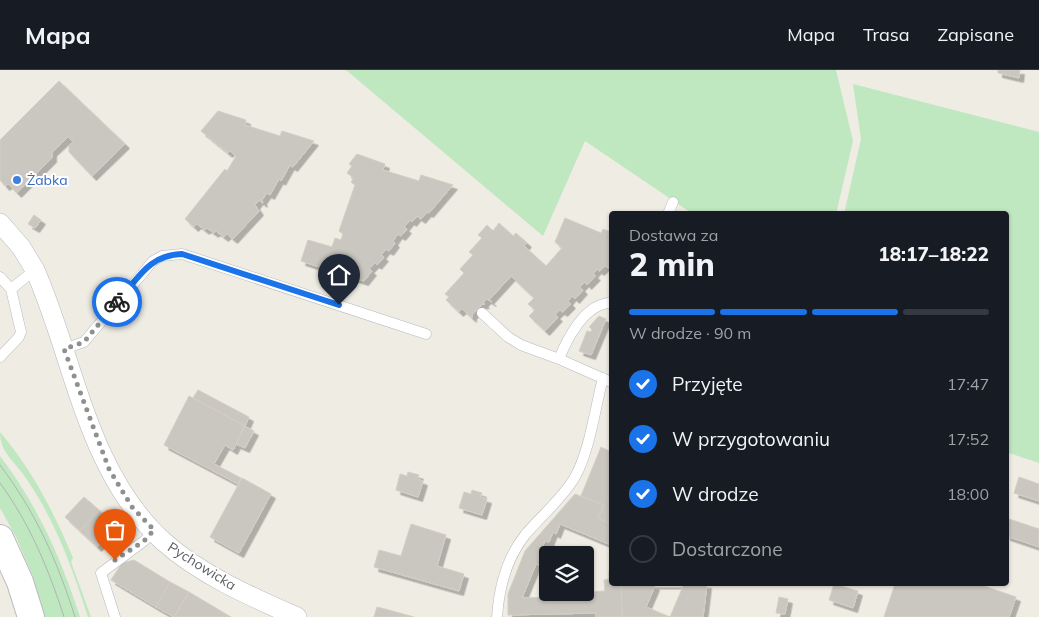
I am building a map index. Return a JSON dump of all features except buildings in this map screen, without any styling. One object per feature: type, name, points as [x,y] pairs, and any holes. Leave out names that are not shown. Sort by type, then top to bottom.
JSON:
[{"type":"main road","points":[[0,538],[17,573],[32,617]]},
{"type":"street","name":"Pychowicka","points":[[0,223],[21,247],[34,270],[109,469],[132,507],[165,543],[206,572],[297,617]]},
{"type":"lane","points":[[669,211],[673,202]]},
{"type":"lane","points":[[64,349],[84,342],[152,261],[171,254],[182,254],[426,334]]},
{"type":"lane","points":[[11,289],[34,270]]},
{"type":"lane","points":[[0,277],[11,289],[21,332],[19,337],[0,357]]},
{"type":"lane","points":[[559,359],[571,333],[587,315],[596,307],[609,304]]},
{"type":"lane","points":[[482,313],[508,337],[520,345],[559,359],[607,380],[581,464],[568,487],[526,535],[513,554],[499,590],[497,617]]},
{"type":"lane","points":[[115,617],[101,573],[144,541],[154,530]]},
{"type":"green space","points":[[346,70],[836,70],[853,141],[837,211],[689,211],[585,141],[543,236]]},
{"type":"green space","points":[[853,84],[1039,132],[1039,463],[1009,453],[1009,211],[845,211],[861,139]]},
{"type":"green space","points":[[0,432],[32,476],[58,524],[73,558],[71,562],[91,617],[88,617],[69,561],[53,525],[34,490],[4,450]]},
{"type":"green space","points":[[0,456],[26,494],[47,533],[65,574],[80,617],[45,617],[33,577],[16,537],[0,508]]},
{"type":"tram line","points":[[0,465],[35,519],[61,576],[75,617]]},
{"type":"tram line","points":[[0,483],[21,515],[38,548],[64,617]]},
{"type":"way so far","points":[[115,560],[144,541],[154,530],[132,507],[119,489],[109,469],[92,429],[64,349],[84,342],[117,302]]},
{"type":"place","name":"Żabka","points":[[17,180]]},
{"type":"route","points":[[117,302],[152,261],[162,256],[182,254],[339,305]]}]
